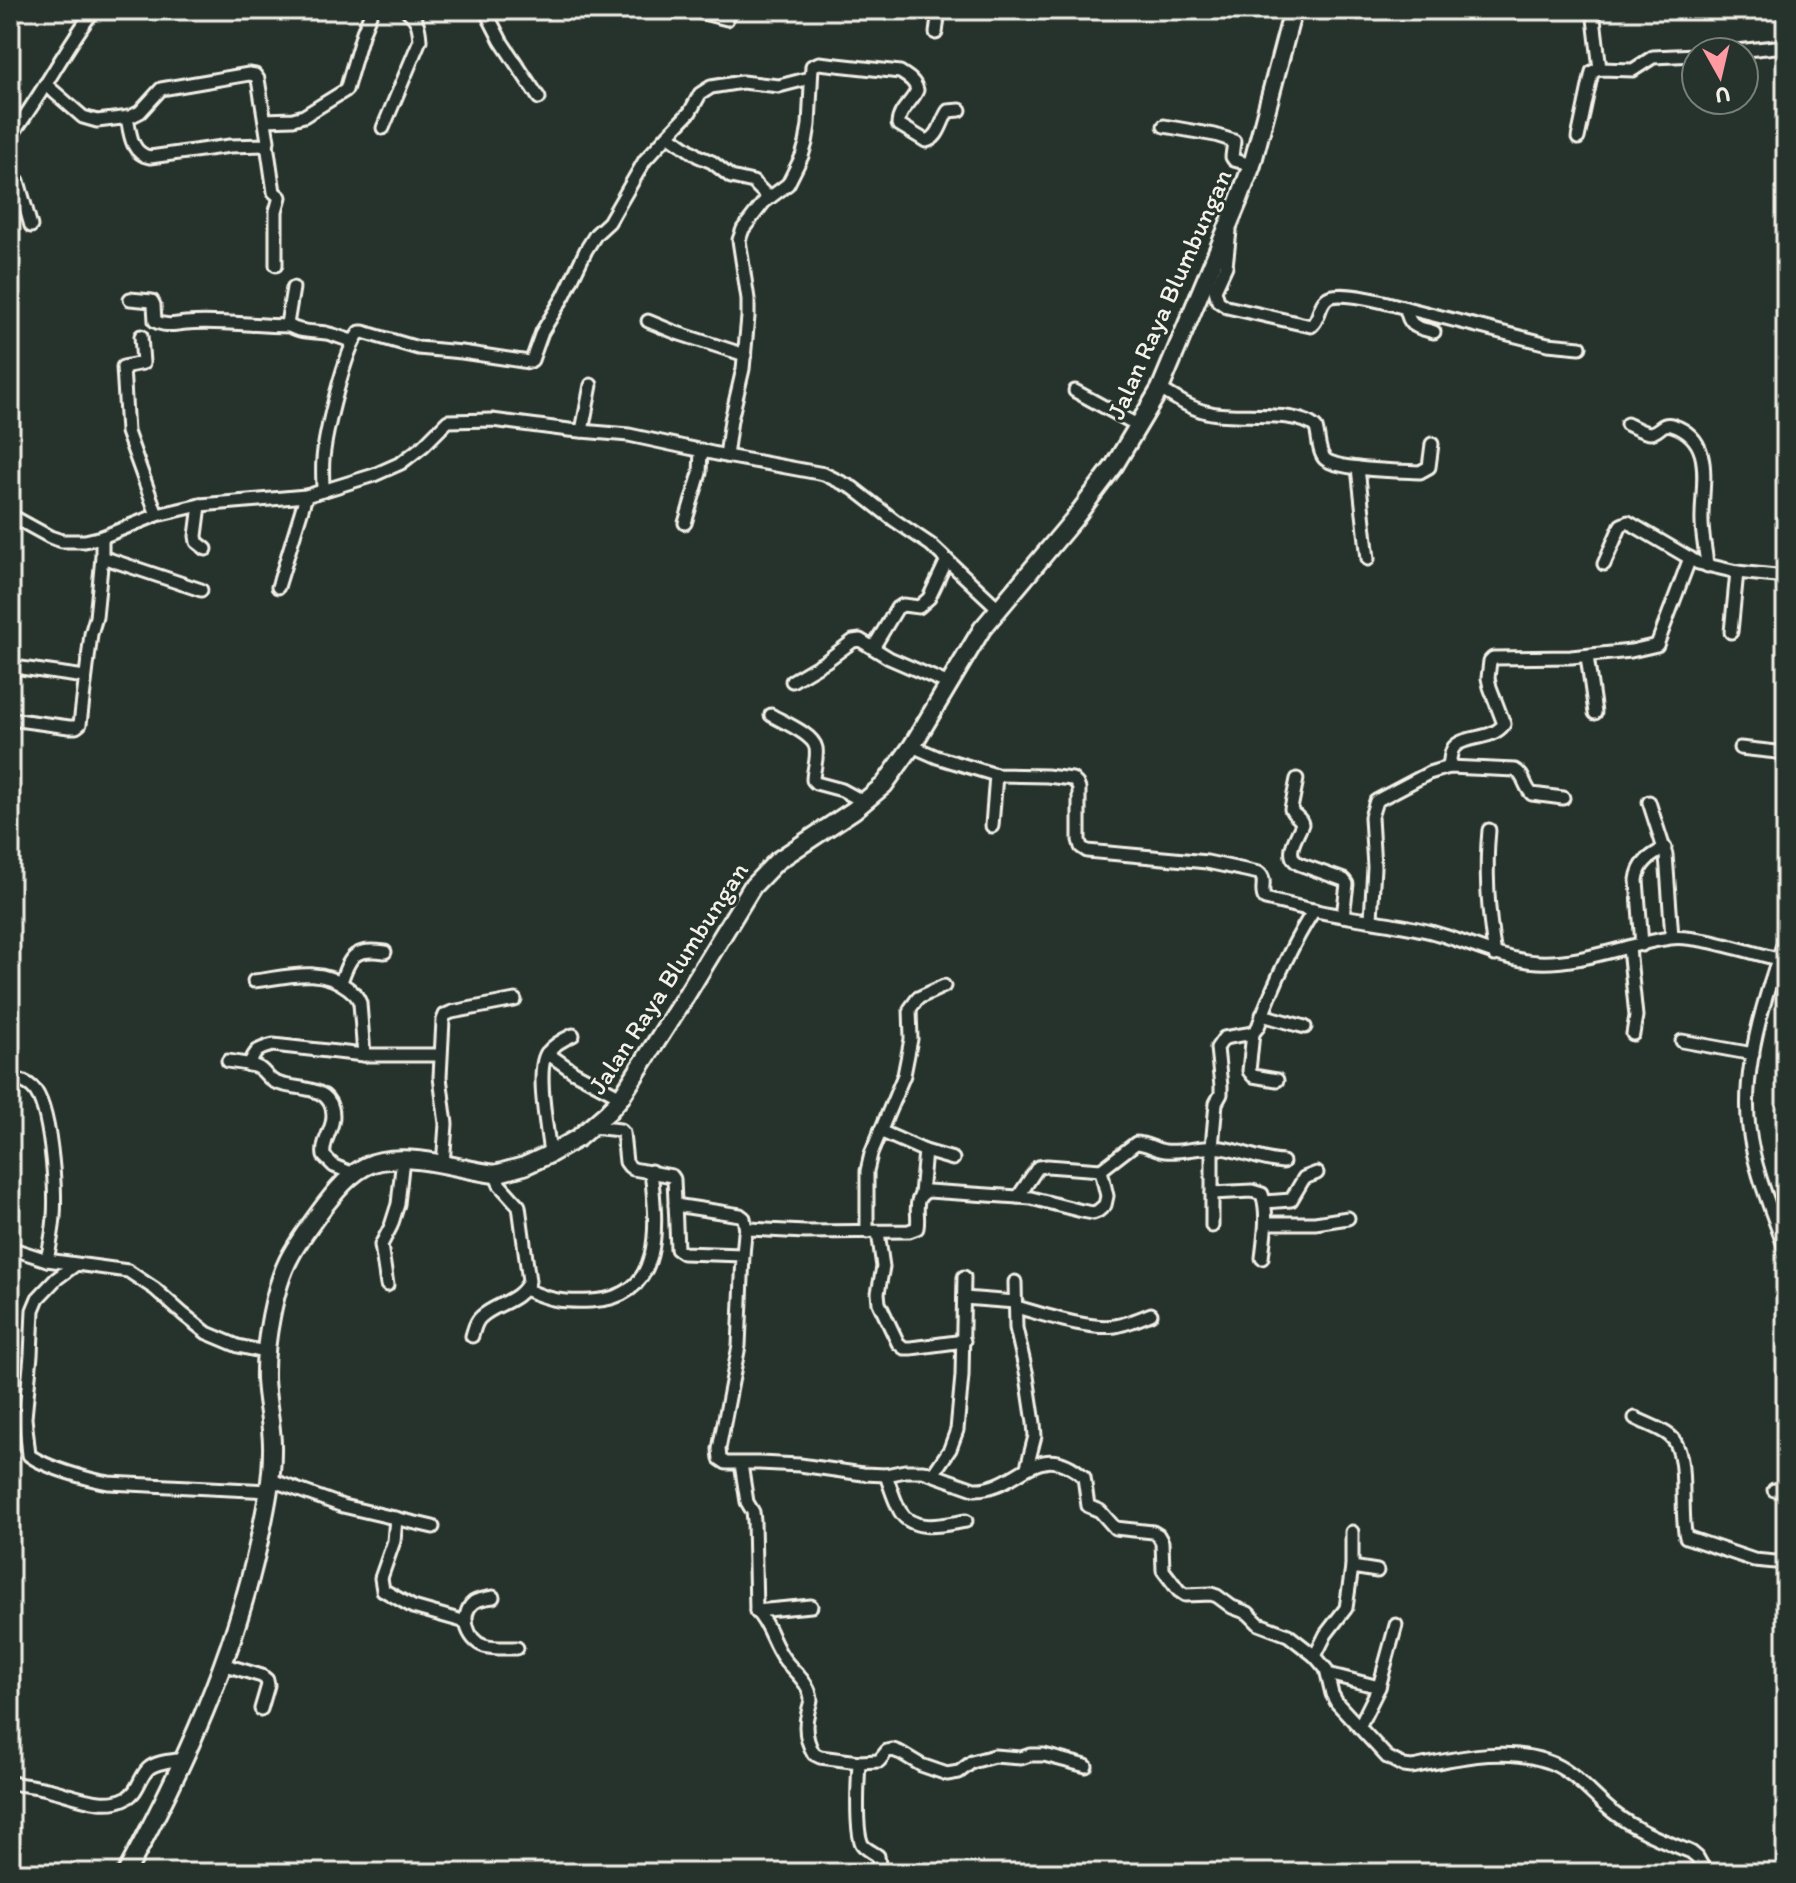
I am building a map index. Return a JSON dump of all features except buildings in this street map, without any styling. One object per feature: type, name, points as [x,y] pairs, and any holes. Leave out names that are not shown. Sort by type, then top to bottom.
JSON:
[{"type":"main road","name":"Jalan Raya Blumbungan","points":[[126,1873],[159,1813],[197,1731],[243,1605],[270,1486],[272,1449],[265,1352],[278,1291],[289,1258],[306,1230],[335,1193],[367,1164],[403,1158],[495,1174],[524,1166],[578,1138],[621,1097],[752,887],[777,861],[884,785],[912,746],[975,639],[1097,491],[1160,389],[1252,165],[1293,10]]},
{"type":"street","points":[[10,137],[94,10]]},
{"type":"street","points":[[265,120],[304,116],[346,90],[372,10]]},
{"type":"street","points":[[383,128],[420,40],[415,17],[406,10]]},
{"type":"street","points":[[485,10],[501,41],[539,98]]},
{"type":"street","points":[[691,10],[727,19]]},
{"type":"street","points":[[936,33],[939,10]]},
{"type":"street","points":[[1593,10],[1600,69]]},
{"type":"street","points":[[1784,10],[1786,25]]},
{"type":"street","points":[[1760,49],[1786,46]]},
{"type":"street","points":[[1578,138],[1590,74],[1600,69],[1630,70],[1653,57],[1680,56]]},
{"type":"street","points":[[726,456],[745,355],[748,299],[739,240],[743,229],[768,197],[788,184],[802,156],[809,125],[812,66],[819,63],[900,72],[908,76],[917,90],[914,99],[899,115],[898,124],[926,141],[935,137],[948,111],[960,110]]},
{"type":"street","points":[[45,84],[89,120],[127,117],[140,112],[161,89],[255,75],[265,120],[274,192],[280,197],[276,211],[276,265]]},
{"type":"street","points":[[323,491],[325,444],[345,361],[356,334],[363,332],[418,348],[529,362],[596,234],[609,222],[645,160],[690,112],[700,94],[711,87],[742,82],[779,86],[810,78]]},
{"type":"street","points":[[127,117],[133,142],[143,156],[155,158],[230,146],[267,144]]},
{"type":"street","points":[[1164,126],[1234,141],[1234,160],[1252,165]]},
{"type":"street","points":[[668,135],[731,177],[753,182],[768,197]]},
{"type":"street","points":[[10,177],[18,181],[31,226]]},
{"type":"street","points":[[1230,220],[1226,266],[1215,290],[1218,301],[1227,307],[1306,327],[1315,324],[1329,296],[1339,295],[1374,300],[1548,344],[1580,347]]},
{"type":"street","points":[[289,326],[293,288]]},
{"type":"street","points":[[130,299],[152,301],[155,321],[163,325],[215,322],[289,326],[353,341]]},
{"type":"street","points":[[1406,308],[1410,323],[1434,332]]},
{"type":"street","points":[[648,321],[745,355]]},
{"type":"street","points":[[141,336],[143,363],[123,367],[127,432],[157,515]]},
{"type":"street","points":[[582,431],[591,385]]},
{"type":"street","points":[[1160,389],[1189,406],[1211,413],[1277,416],[1307,421],[1316,428],[1321,453],[1326,459],[1358,468],[1425,471],[1429,467],[1432,444]]},
{"type":"street","points":[[1075,391],[1139,426]]},
{"type":"street","points":[[10,515],[50,537],[62,541],[85,541],[157,515],[200,505],[306,496],[323,491],[401,463],[450,420],[492,420],[629,435],[824,474],[853,488],[931,545],[998,608]]},
{"type":"street","points":[[1627,424],[1650,433],[1661,426],[1671,425],[1686,432],[1698,444],[1703,460],[1701,521],[1707,566]]},
{"type":"street","points":[[685,523],[700,473],[701,450]]},
{"type":"street","points":[[1358,468],[1368,559]]},
{"type":"street","points":[[278,587],[306,496]]},
{"type":"street","points":[[200,505],[196,536],[197,542],[206,549]]},
{"type":"street","points":[[1604,564],[1621,525],[1628,522],[1707,566],[1786,577]]},
{"type":"street","points":[[10,719],[76,727],[80,724],[91,634],[96,617],[102,537]]},
{"type":"street","points":[[102,557],[201,590]]},
{"type":"street","points":[[1449,767],[1452,751],[1458,743],[1503,728],[1488,678],[1493,658],[1587,656],[1657,645],[1690,558]]},
{"type":"street","points":[[873,648],[897,608],[903,605],[919,607],[929,598],[947,560]]},
{"type":"street","points":[[1731,632],[1737,572]]},
{"type":"street","points":[[792,681],[853,641],[860,640],[889,658],[949,684]]},
{"type":"street","points":[[1587,656],[1595,713]]},
{"type":"street","points":[[13,668],[85,677]]},
{"type":"street","points":[[771,715],[813,741],[816,752],[813,775],[816,783],[842,790],[864,802]]},
{"type":"street","points":[[912,746],[996,775],[1072,779],[1079,789],[1079,840],[1081,847],[1087,851],[1207,862],[1259,873],[1263,875],[1265,899],[1430,931],[1495,955],[1540,962],[1629,948],[1672,937],[1696,939],[1778,959]]},
{"type":"street","points":[[1740,748],[1786,753]]},
{"type":"street","points":[[1371,919],[1374,867],[1371,817],[1373,807],[1381,798],[1429,773],[1449,767],[1515,770],[1532,794],[1563,798]]},
{"type":"street","points":[[992,826],[996,775]]},
{"type":"street","points":[[1297,779],[1291,809],[1302,824],[1291,856],[1299,864],[1344,880],[1347,884],[1343,916]]},
{"type":"street","points":[[1649,802],[1665,848],[1672,937]]},
{"type":"street","points":[[1489,830],[1487,871],[1495,955]]},
{"type":"street","points":[[1642,945],[1638,874],[1644,861],[1665,848]]},
{"type":"street","points":[[1277,1080],[1250,1074],[1253,1033],[1291,948],[1314,910]]},
{"type":"street","points":[[1786,937],[1753,1054],[1747,1090],[1749,1128],[1759,1177],[1786,1251]]},
{"type":"street","points":[[1629,948],[1636,1016],[1633,1034]]},
{"type":"street","points":[[341,982],[353,954],[385,952]]},
{"type":"street","points":[[254,981],[305,975],[341,982],[357,995],[360,1003],[364,1055]]},
{"type":"street","points":[[944,986],[918,998],[910,1009],[911,1039],[904,1075],[871,1154],[865,1196],[883,1267],[879,1303],[898,1343],[904,1348],[911,1348],[964,1341]]},
{"type":"street","points":[[443,1165],[446,1124],[440,1055],[445,1015],[515,1000]]},
{"type":"street","points":[[1262,1015],[1305,1027]]},
{"type":"street","points":[[1212,1226],[1212,1147],[1216,1103],[1221,1094],[1217,1048],[1224,1038],[1253,1033]]},
{"type":"street","points":[[550,1154],[542,1063],[547,1053],[573,1035]]},
{"type":"street","points":[[1682,1041],[1753,1054]]},
{"type":"street","points":[[249,1065],[259,1048],[273,1045],[364,1055],[440,1055]]},
{"type":"street","points":[[547,1053],[574,1072],[621,1097]]},
{"type":"street","points":[[228,1061],[261,1069],[273,1081],[325,1097],[330,1103],[333,1120],[324,1145],[324,1156],[334,1166],[354,1174]]},
{"type":"street","points":[[10,1078],[26,1082],[34,1089],[40,1098],[48,1130],[55,1197],[47,1260]]},
{"type":"street","points":[[592,1127],[623,1133],[626,1162],[633,1169],[672,1176],[677,1249],[683,1253],[743,1255]]},
{"type":"street","points":[[880,1131],[925,1151],[953,1159]]},
{"type":"street","points":[[1018,1197],[1038,1167],[1101,1170],[1112,1159],[1140,1142],[1169,1152],[1212,1147],[1283,1162]]},
{"type":"street","points":[[921,1194],[925,1151]]},
{"type":"street","points":[[387,1285],[381,1245],[398,1204],[403,1158]]},
{"type":"street","points":[[746,1230],[909,1231],[917,1228],[917,1199],[928,1191],[1031,1198],[1093,1213],[1105,1205],[1107,1196],[1101,1170]]},
{"type":"street","points":[[525,1289],[546,1299],[598,1300],[628,1292],[639,1283],[650,1258],[654,1225],[651,1171]]},
{"type":"street","points":[[1265,1202],[1291,1200],[1304,1178],[1317,1173]]},
{"type":"street","points":[[472,1336],[481,1317],[520,1295],[529,1281],[519,1206],[500,1185],[495,1174]]},
{"type":"street","points":[[1212,1193],[1262,1194],[1266,1223],[1262,1258]]},
{"type":"street","points":[[675,1205],[744,1218],[746,1230],[739,1346],[719,1455],[726,1463],[800,1465],[886,1475],[923,1471],[982,1490],[1003,1482],[1027,1467],[1052,1461],[1064,1464],[1082,1475],[1088,1506],[1104,1514],[1111,1525],[1158,1535],[1162,1542],[1163,1570],[1179,1591],[1185,1595],[1217,1596],[1232,1607],[1248,1613],[1259,1624],[1282,1632],[1315,1656],[1328,1674],[1334,1699],[1387,1757],[1404,1766],[1489,1754],[1547,1761],[1587,1787],[1634,1827],[1697,1857],[1706,1873]]},
{"type":"street","points":[[1772,1215],[1786,1210]]},
{"type":"street","points":[[1266,1223],[1315,1223],[1348,1218]]},
{"type":"street","points":[[10,1248],[47,1260],[128,1271],[155,1289],[207,1333],[238,1346],[265,1352]]},
{"type":"street","points":[[75,1265],[38,1298],[33,1310],[25,1418],[29,1455],[35,1460],[101,1482],[270,1486],[433,1527]]},
{"type":"street","points":[[933,1474],[950,1449],[957,1430],[962,1389],[964,1277]]},
{"type":"street","points":[[1015,1282],[1016,1328],[1027,1376],[1035,1436],[1027,1467]]},
{"type":"street","points":[[964,1298],[1016,1304],[1068,1321],[1098,1326],[1113,1326],[1151,1314]]},
{"type":"street","points":[[1635,1418],[1674,1440],[1683,1467],[1682,1508],[1686,1537],[1754,1560],[1786,1563]]},
{"type":"street","points":[[741,1464],[746,1498],[754,1521],[756,1611],[764,1619],[782,1658],[810,1695],[806,1734],[814,1754],[859,1762],[879,1761],[887,1751],[893,1750],[947,1774],[959,1772],[972,1762],[994,1756],[1021,1758],[1044,1755],[1086,1766]]},
{"type":"street","points":[[886,1475],[900,1512],[906,1519],[929,1526],[966,1521]]},
{"type":"street","points":[[396,1518],[394,1541],[381,1578],[383,1590],[413,1607],[466,1622]]},
{"type":"street","points":[[1315,1656],[1326,1634],[1346,1608],[1352,1567],[1352,1532]]},
{"type":"street","points":[[1352,1567],[1377,1571]]},
{"type":"street","points":[[493,1597],[474,1602],[469,1609],[466,1622],[468,1633],[484,1646],[517,1648]]},
{"type":"street","points":[[756,1611],[811,1606]]},
{"type":"street","points":[[1359,1727],[1379,1687],[1396,1625]]},
{"type":"street","points":[[222,1664],[267,1680],[261,1709]]},
{"type":"street","points":[[1328,1674],[1379,1687]]},
{"type":"street","points":[[10,1783],[100,1802],[115,1802],[128,1798],[149,1768],[184,1759]]},
{"type":"street","points":[[859,1762],[860,1835],[864,1847],[878,1856],[880,1873]]}]
